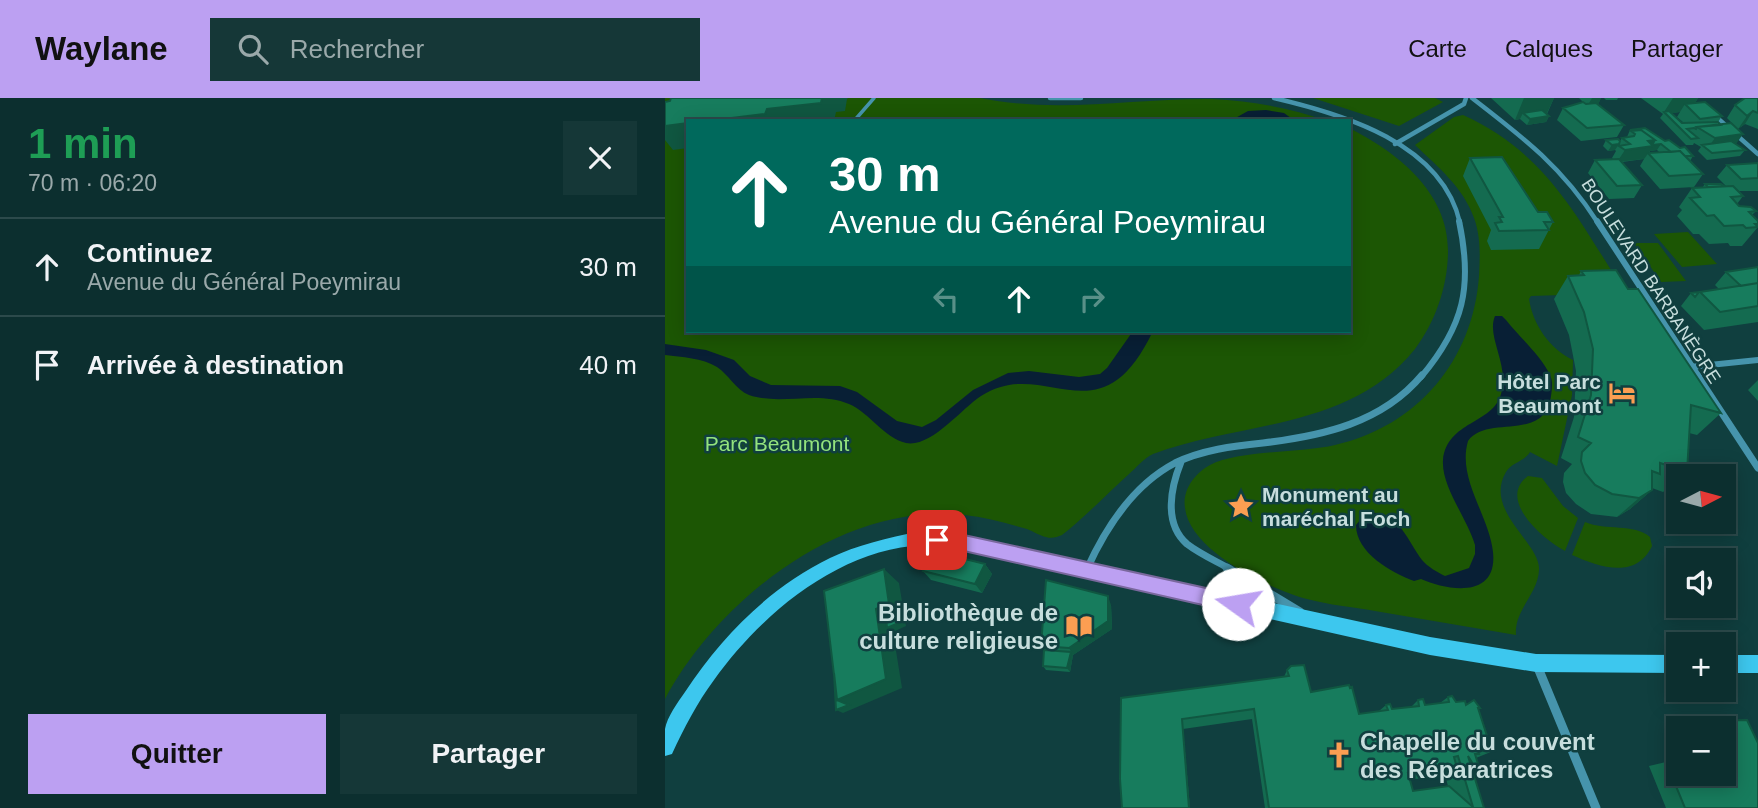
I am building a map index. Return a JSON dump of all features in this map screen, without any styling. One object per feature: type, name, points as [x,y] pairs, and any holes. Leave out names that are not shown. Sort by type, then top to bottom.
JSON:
[{"type":"main road","points":[[665,747],[691,697],[720,657],[753,621],[804,581],[842,560],[919,538],[955,541],[1430,646],[1536,663],[1666,664]]},
{"type":"main road","points":[[1736,664],[1758,664]]},
{"type":"street","points":[[1050,98],[1081,98]]},
{"type":"street","points":[[1274,98],[1350,119]]},
{"type":"street","points":[[1395,144],[1464,104],[1466,98]]},
{"type":"street","name":"BOULEVARD BARBANÈGRE","points":[[1472,98],[1527,140],[1576,188],[1758,468]]},
{"type":"street","points":[[1713,114],[1758,154]]},
{"type":"street","points":[[1087,570],[1105,532],[1140,489],[1160,472],[1191,456],[1318,435],[1352,425],[1405,396],[1433,366],[1457,323],[1467,284],[1464,233],[1455,208],[1441,184],[1422,163],[1395,144],[1351,120]]},
{"type":"street","points":[[1690,367],[1758,360]]},
{"type":"street","points":[[1181,461],[1173,481],[1170,504],[1174,527],[1186,543],[1318,623]]},
{"type":"street","points":[[1536,663],[1596,808]]},
{"type":"lane","points":[[856,119],[874,98]]},
{"type":"green space","name":"Parc Beaumont","points":[[665,98],[980,98],[1038,105],[1212,99],[1271,106],[1322,119],[686,119],[686,333],[1351,333],[1351,129],[1385,149],[1417,176],[1429,192],[1446,229],[1448,250],[1446,276],[1435,315],[1415,349],[1389,375],[1359,395],[1327,409],[1293,419],[1187,443],[1153,454],[1088,513],[1062,535],[1054,538],[972,516],[919,515],[874,524],[831,540],[790,564],[752,593],[718,626],[688,662],[665,699]]},
{"type":"green space","points":[[1313,98],[1435,98],[1443,102],[1399,126]]},
{"type":"green space","points":[[1463,115],[1516,147],[1537,167],[1573,210],[1621,286],[1562,295],[1531,296],[1529,299],[1534,318],[1544,335],[1550,343],[1573,360],[1572,395],[1557,466],[1530,452],[1511,466],[1501,486],[1507,513],[1531,549],[1539,570],[1535,587],[1516,626],[1516,635],[1324,603],[1291,594],[1253,577],[1216,553],[1190,524],[1185,508],[1191,483],[1210,465],[1253,454],[1321,448],[1365,436],[1392,422],[1415,405],[1436,385],[1453,361],[1466,335],[1474,307],[1479,276],[1478,232],[1469,207],[1457,187],[1415,145],[1454,117]]},
{"type":"green space","points":[[1688,232],[1717,264],[1682,267],[1654,234]]},
{"type":"green space","points":[[1634,243],[1658,243],[1686,281],[1661,282]]},
{"type":"green space","points":[[1528,476],[1542,478],[1563,506],[1578,518],[1565,551],[1536,529],[1520,507],[1517,496],[1520,486]]},
{"type":"green space","points":[[1585,522],[1636,530],[1650,537],[1652,546],[1645,557],[1627,567],[1616,568],[1594,563],[1572,555]]},
{"type":"water","points":[[1248,111],[1284,113],[1292,119],[1234,119]]},
{"type":"water","points":[[1495,316],[1502,316],[1546,367],[1551,377],[1551,396],[1546,410],[1538,419],[1527,424],[1488,429],[1477,433],[1468,441],[1466,455],[1470,483],[1486,524],[1493,552],[1488,578],[1469,588],[1444,586],[1421,579],[1414,581],[1386,567],[1368,553],[1358,535],[1356,525],[1365,514],[1385,515],[1399,526],[1422,560],[1433,569],[1445,576],[1469,568],[1475,554],[1475,545],[1450,491],[1443,470],[1443,460],[1446,447],[1453,437],[1489,411],[1501,394],[1503,373],[1493,333]]},
{"type":"water","points":[[1132,333],[1152,333],[1133,365],[1112,383],[1092,390],[1028,384],[1005,386],[981,396],[925,440],[906,443],[891,436],[857,408],[837,400],[774,399],[749,395],[711,364],[692,358],[665,355],[665,344],[706,350],[734,360],[750,376],[771,385],[840,386],[857,392],[897,421],[922,427],[936,420],[973,390],[1008,373],[1029,371],[1079,377],[1100,374]]},
{"type":"building","points":[[671,98],[822,98],[821,103],[767,109],[765,114],[724,119],[686,119],[686,123],[665,126],[665,102]]},
{"type":"building","points":[[1745,98],[1758,98],[1758,113],[1753,111],[1747,116],[1735,105]]},
{"type":"building","points":[[1583,102],[1596,103],[1624,125],[1587,128],[1563,108]]},
{"type":"building","points":[[1705,102],[1722,116],[1700,119],[1685,104]]},
{"type":"building","points":[[1542,110],[1549,116],[1530,119],[1523,113]]},
{"type":"building","points":[[1669,111],[1682,123],[1718,122],[1721,125],[1687,129],[1698,138],[1691,139],[1664,112]]},
{"type":"building","points":[[1731,123],[1743,134],[1715,138],[1697,127]]},
{"type":"building","points":[[1645,128],[1665,141],[1669,140],[1680,148],[1685,147],[1693,156],[1685,156],[1680,151],[1671,152],[1661,144],[1652,145],[1655,140],[1641,130],[1630,130]]},
{"type":"building","points":[[1641,130],[1655,140],[1648,141],[1653,146],[1625,150],[1619,146],[1630,144],[1622,138],[1634,136],[1631,131]]},
{"type":"building","points":[[1618,139],[1619,144],[1612,145],[1606,140]]},
{"type":"building","points":[[1731,141],[1745,150],[1712,153],[1702,145]]},
{"type":"building","points":[[1680,151],[1703,174],[1669,176],[1648,153]]},
{"type":"building","points":[[1502,157],[1538,212],[1547,212],[1553,222],[1544,222],[1549,230],[1499,231],[1495,223],[1502,222],[1499,217],[1503,217],[1470,158]]},
{"type":"building","points":[[1619,159],[1642,185],[1617,186],[1595,160]]},
{"type":"building","points":[[1758,163],[1758,178],[1741,179],[1727,165]]},
{"type":"building","points":[[1705,184],[1721,184],[1724,186],[1708,187]]},
{"type":"building","points":[[1733,186],[1743,196],[1731,197],[1739,206],[1751,207],[1756,211],[1749,212],[1758,221],[1758,224],[1755,224],[1758,227],[1724,226],[1714,215],[1707,216],[1690,198],[1700,197],[1692,188]]},
{"type":"building","points":[[1758,267],[1758,283],[1741,286],[1726,272]]},
{"type":"building","points":[[1616,270],[1628,289],[1638,289],[1721,413],[1691,405],[1687,464],[1660,463],[1660,474],[1652,471],[1652,490],[1639,498],[1612,494],[1595,485],[1585,473],[1581,461],[1582,452],[1591,443],[1578,437],[1591,395],[1593,349],[1584,312],[1568,276],[1584,275],[1581,271]]},
{"type":"building","points":[[1758,283],[1758,306],[1720,312],[1700,292]]},
{"type":"building","points":[[933,551],[985,564],[975,584],[923,571]]},
{"type":"building","points":[[884,569],[889,604],[876,609],[886,679],[837,700],[824,591]]},
{"type":"building","points":[[1046,580],[1108,596],[1108,621],[1069,648],[1041,646]]},
{"type":"building","points":[[899,612],[901,622],[887,628],[886,617]]},
{"type":"building","points":[[1044,650],[1071,652],[1067,668],[1043,666]]},
{"type":"building","points":[[1304,665],[1311,692],[1349,685],[1352,687],[1359,714],[1388,710],[1386,705],[1390,704],[1392,709],[1419,706],[1418,700],[1423,699],[1425,705],[1449,702],[1448,697],[1452,696],[1456,702],[1465,701],[1466,705],[1474,700],[1480,708],[1489,742],[1493,741],[1494,745],[1491,747],[1493,751],[1488,751],[1487,746],[1483,747],[1484,751],[1475,754],[1478,764],[1473,764],[1468,756],[1484,808],[1269,808],[1254,709],[1182,719],[1189,808],[1122,808],[1121,698],[1289,676],[1287,670],[1291,666]],"holes":[[[1458,756],[1473,807],[1449,786],[1413,791],[1408,773],[1454,771],[1457,768],[1454,757]]]},
{"type":"building","points":[[834,673],[837,700],[849,705],[836,710]]},
{"type":"building","points":[[1736,720],[1747,720],[1758,743],[1758,808],[1685,808],[1676,786],[1736,786]]},
{"type":"place","name":"Hôtel Parc Beaumont","points":[[1622,393]]},
{"type":"place","name":"Monument au maréchal Foch","points":[[1241,506]]},
{"type":"place","name":"Bibliothèque de culture religieuse","points":[[1079,626]]},
{"type":"place","name":"Chapelle du couvent des Réparatrices","points":[[1339,755]]},
{"type":"route","points":[[937,540],[955,541],[1238,604]]}]
